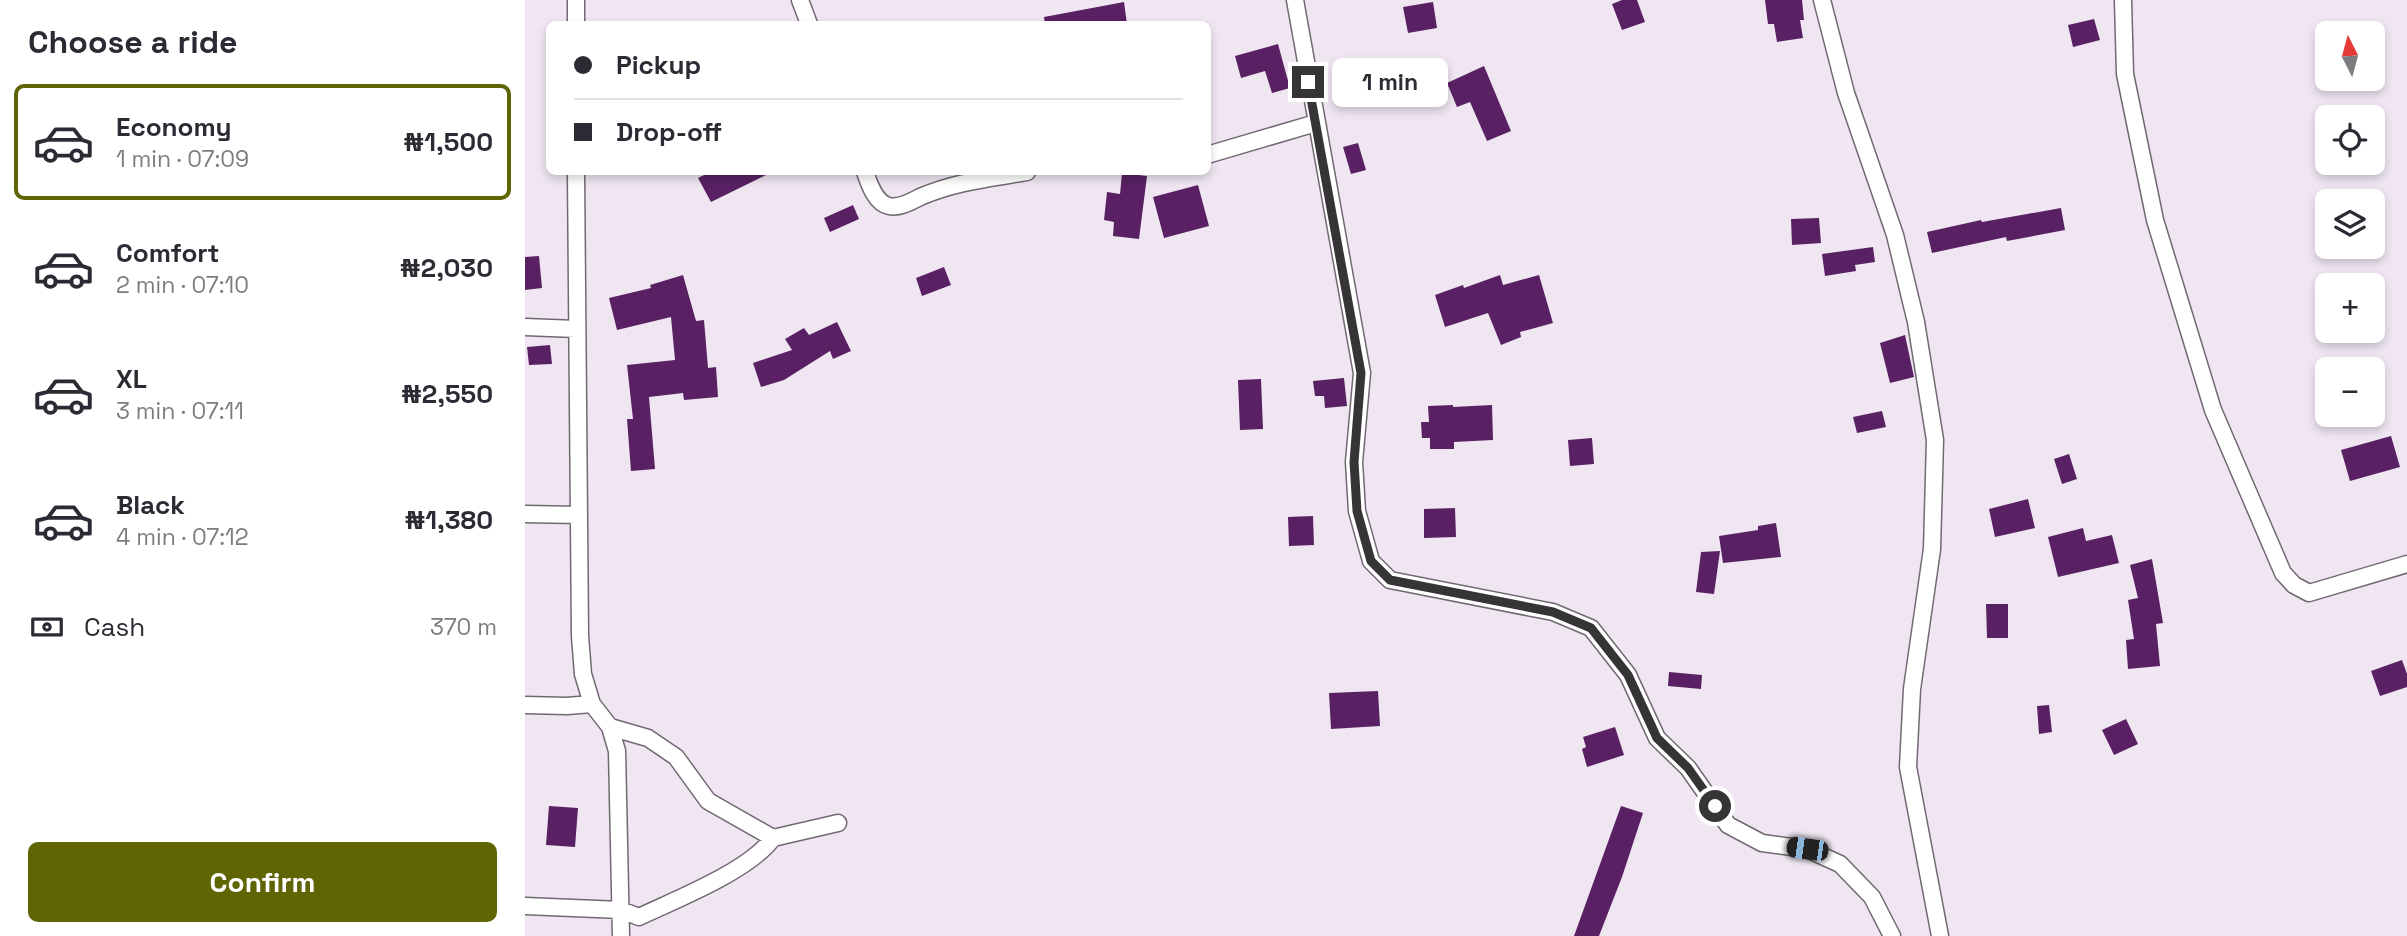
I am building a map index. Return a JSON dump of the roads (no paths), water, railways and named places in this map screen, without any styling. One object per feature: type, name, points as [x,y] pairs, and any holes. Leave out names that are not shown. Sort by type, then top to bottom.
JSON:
[{"type":"street","points":[[576,0],[576,21]]},
{"type":"street","points":[[800,0],[808,21]]},
{"type":"street","points":[[1294,0],[1361,373],[1354,462],[1357,511],[1371,561],[1390,580],[1553,612],[1591,628],[1628,675],[1657,738],[1688,768],[1728,825],[1762,843],[1807,849],[1840,864],[1872,897],[1892,936]]},
{"type":"street","points":[[1822,0],[1846,93],[1895,235],[1916,322],[1935,440],[1932,549],[1912,689],[1908,767],[1940,936]]},
{"type":"street","points":[[2123,0],[2125,74],[2155,220],[2213,410],[2283,573],[2294,585],[2309,593],[2407,564]]},
{"type":"street","points":[[1211,154],[1315,122]]},
{"type":"street","points":[[576,175],[576,329],[583,674],[593,704],[610,727],[617,751],[621,936]]},
{"type":"street","points":[[866,175],[871,189],[881,202],[901,206],[947,187],[1011,175]]},
{"type":"street","points":[[525,327],[576,329]]},
{"type":"street","points":[[525,514],[579,515]]},
{"type":"street","points":[[525,705],[593,704]]},
{"type":"street","points":[[610,727],[648,738],[676,757],[708,801],[773,838]]},
{"type":"street","points":[[525,906],[621,909],[639,917],[709,883],[764,851],[773,838],[838,823]]}]
